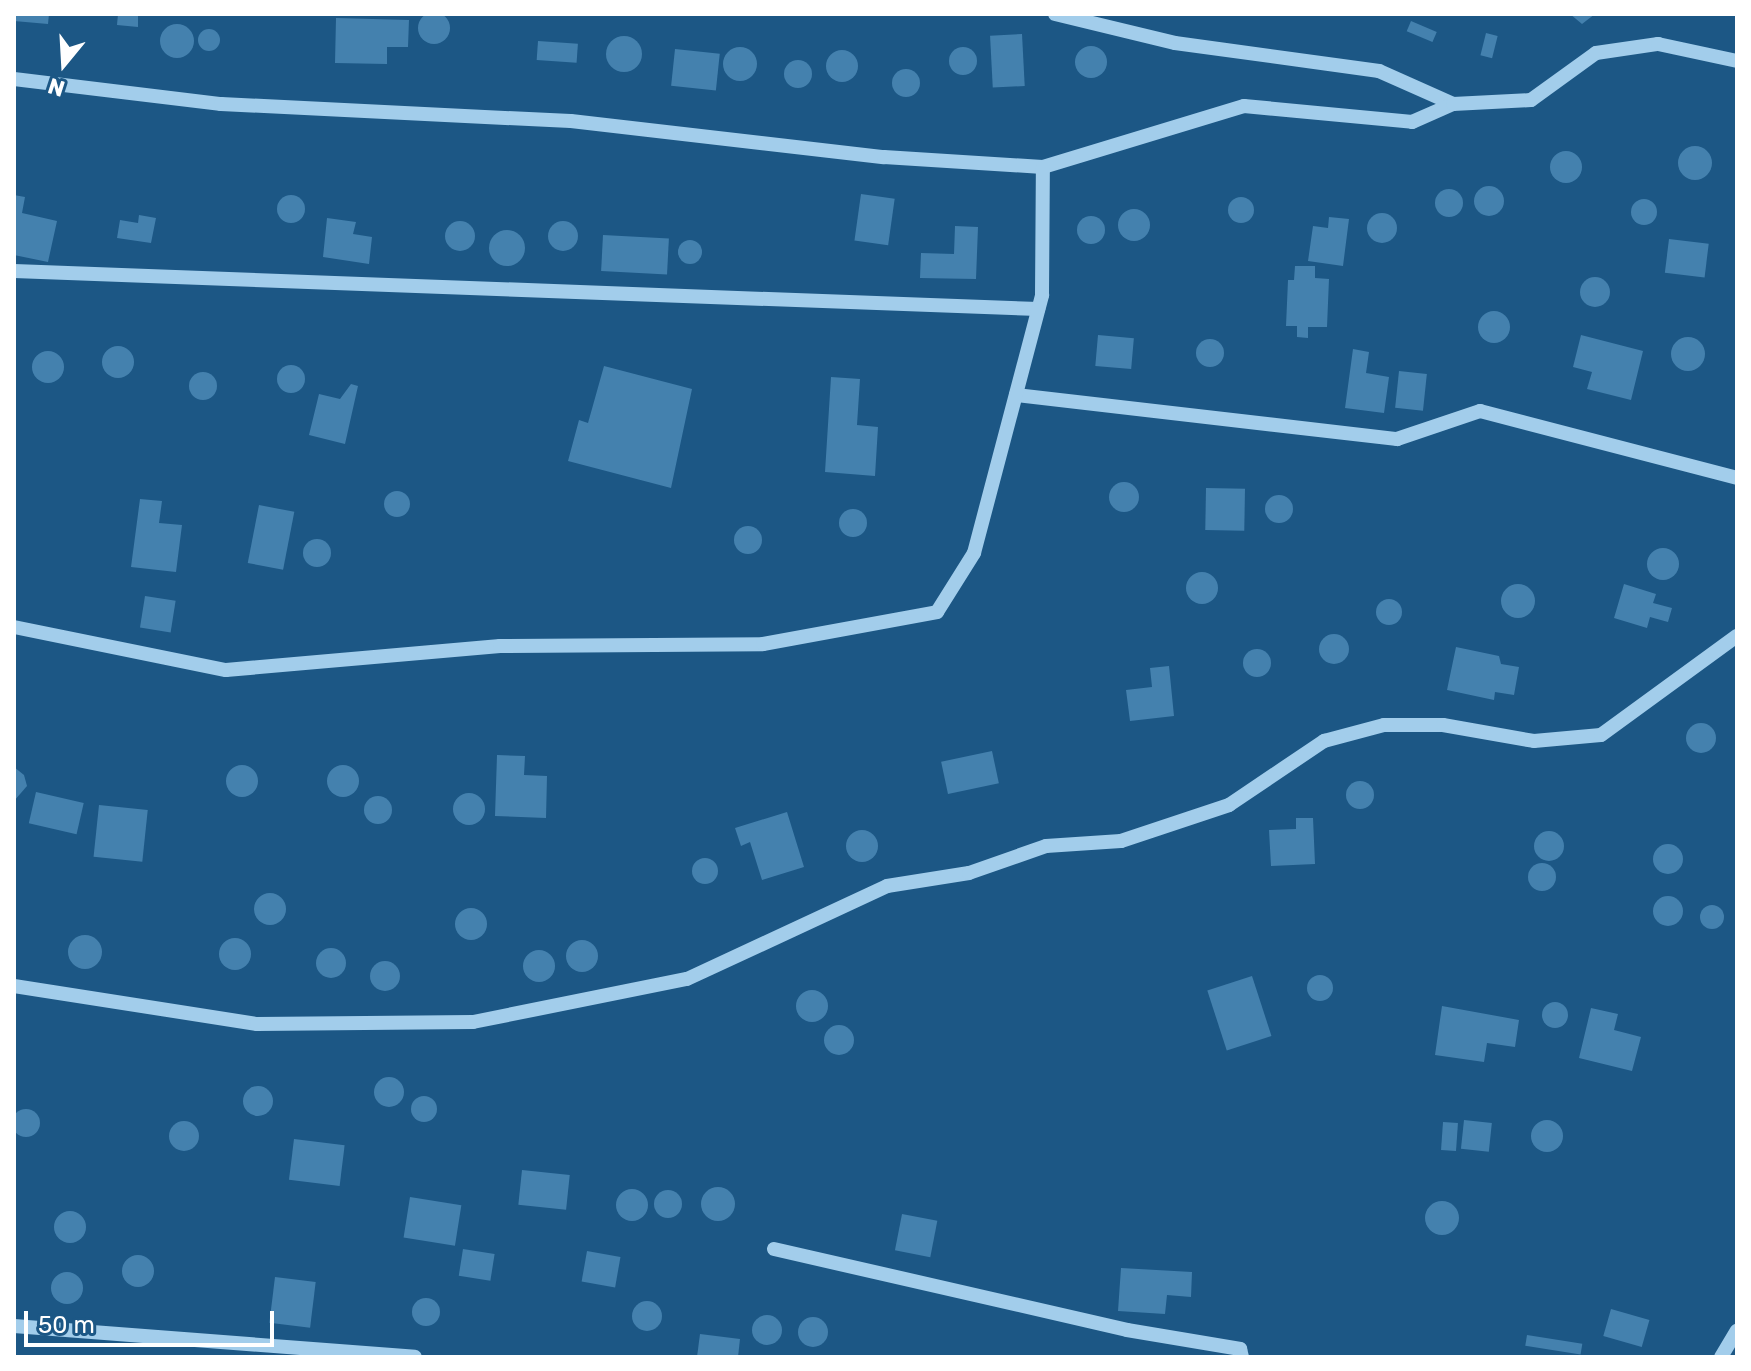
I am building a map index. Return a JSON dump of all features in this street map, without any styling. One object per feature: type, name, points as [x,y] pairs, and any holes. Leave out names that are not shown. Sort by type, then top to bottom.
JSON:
[{"type":"street","points":[[1055,14],[1175,43],[1379,71],[1453,104]]},
{"type":"street","points":[[14,79],[221,104],[571,121],[884,157],[1043,167],[1119,140],[1244,106],[1412,122],[1453,104],[1531,100],[1596,53],[1658,44],[1737,61]]},
{"type":"street","points":[[14,627],[226,670],[500,646],[763,644],[937,612],[974,553],[1038,309],[1043,167]]},
{"type":"street","points":[[14,271],[1038,309]]},
{"type":"street","points":[[1016,395],[1397,439],[1480,411],[1737,478]]},
{"type":"street","points":[[14,986],[257,1024],[488,1019],[687,979],[887,886],[969,873],[1046,846],[1134,836],[1229,805],[1324,741],[1384,725],[1443,725],[1534,741],[1601,735],[1737,636]]},
{"type":"street","points":[[774,1249],[1127,1330],[1240,1349],[1242,1357]]},
{"type":"street","points":[[14,1326],[415,1357]]},
{"type":"street","points":[[1721,1357],[1737,1330]]},
{"type":"building","points":[[434,12],[446,16],[450,28],[446,40],[434,44],[422,40],[418,28],[422,16]]},
{"type":"building","points":[[14,14],[49,14],[48,24],[14,21]]},
{"type":"building","points":[[118,14],[138,14],[138,27],[117,25]]},
{"type":"building","points":[[1570,14],[1595,14],[1582,24]]},
{"type":"building","points":[[336,18],[409,20],[408,47],[387,47],[387,64],[335,63]]},
{"type":"building","points":[[1411,21],[1437,32],[1432,42],[1407,31]]},
{"type":"building","points":[[177,24],[189,29],[194,41],[189,53],[177,58],[165,53],[160,41],[165,29]]},
{"type":"building","points":[[205,29],[213,29],[220,40],[213,51],[205,51],[198,44],[198,36]]},
{"type":"building","points":[[1486,33],[1498,36],[1492,58],[1480,55]]},
{"type":"building","points":[[1022,34],[1025,86],[993,88],[990,36]]},
{"type":"building","points":[[624,36],[637,41],[642,54],[637,67],[624,72],[611,67],[606,54],[611,41]]},
{"type":"building","points":[[538,41],[578,44],[577,63],[537,60]]},
{"type":"building","points":[[1091,46],[1102,51],[1107,62],[1102,73],[1091,78],[1080,73],[1075,62],[1080,51]]},
{"type":"building","points":[[740,47],[752,52],[757,64],[752,76],[740,81],[728,76],[723,64],[728,52]]},
{"type":"building","points":[[963,47],[973,51],[977,61],[973,71],[963,75],[953,71],[949,61],[953,51]]},
{"type":"building","points":[[675,49],[720,54],[716,91],[671,86]]},
{"type":"building","points":[[842,50],[853,55],[858,66],[853,77],[842,82],[831,77],[826,66],[831,55]]},
{"type":"building","points":[[798,60],[808,64],[812,74],[808,84],[798,88],[788,84],[784,74],[788,64]]},
{"type":"building","points":[[906,69],[916,73],[920,83],[916,93],[906,97],[896,93],[892,83],[896,73]]},
{"type":"building","points":[[1695,146],[1707,151],[1712,163],[1707,175],[1695,180],[1683,175],[1678,163],[1683,151]]},
{"type":"building","points":[[1566,151],[1578,155],[1582,167],[1578,179],[1566,183],[1554,179],[1550,167],[1554,155]]},
{"type":"building","points":[[1489,186],[1495,187],[1503,195],[1503,207],[1495,215],[1489,216],[1483,215],[1475,207],[1474,201],[1475,195],[1483,187]]},
{"type":"building","points":[[1449,189],[1459,193],[1463,203],[1459,213],[1449,217],[1439,213],[1435,203],[1439,193]]},
{"type":"building","points":[[861,194],[895,199],[888,245],[854,241]]},
{"type":"building","points":[[14,195],[25,197],[22,213],[57,221],[48,262],[14,255]]},
{"type":"building","points":[[291,195],[301,199],[305,209],[301,219],[291,223],[281,219],[277,209],[281,199]]},
{"type":"building","points":[[1241,197],[1250,201],[1254,210],[1250,219],[1241,223],[1232,219],[1228,210],[1232,201]]},
{"type":"building","points":[[1644,199],[1653,203],[1657,212],[1653,221],[1644,225],[1635,221],[1631,212],[1635,203]]},
{"type":"building","points":[[1134,209],[1146,213],[1150,225],[1146,237],[1134,241],[1122,237],[1118,225],[1122,213]]},
{"type":"building","points":[[1382,213],[1392,218],[1397,228],[1392,238],[1382,243],[1372,238],[1367,228],[1372,218]]},
{"type":"building","points":[[139,215],[156,218],[151,243],[117,238],[120,220],[138,223]]},
{"type":"building","points":[[1091,216],[1101,220],[1105,230],[1101,240],[1091,244],[1081,240],[1077,230],[1081,220]]},
{"type":"building","points":[[1329,217],[1349,219],[1343,266],[1308,261],[1313,226],[1328,228]]},
{"type":"building","points":[[327,218],[356,222],[353,234],[372,237],[369,264],[323,257]]},
{"type":"building","points":[[460,221],[471,225],[475,236],[471,247],[460,251],[449,247],[445,236],[449,225]]},
{"type":"building","points":[[563,221],[574,225],[578,236],[574,247],[563,251],[552,247],[548,236],[552,225]]},
{"type":"building","points":[[955,226],[978,227],[976,279],[920,278],[921,253],[954,254]]},
{"type":"building","points":[[507,230],[519,236],[525,248],[519,260],[507,266],[495,260],[489,248],[495,236]]},
{"type":"building","points":[[603,235],[669,238],[667,274],[601,271]]},
{"type":"building","points":[[1669,239],[1709,244],[1705,278],[1665,273]]},
{"type":"building","points":[[690,240],[701,247],[702,252],[695,263],[690,264],[679,257],[678,252],[685,241]]},
{"type":"building","points":[[1295,266],[1315,266],[1315,278],[1329,279],[1327,327],[1308,327],[1308,338],[1297,337],[1297,326],[1286,326],[1288,280],[1294,280]]},
{"type":"building","points":[[1595,277],[1601,278],[1609,286],[1609,298],[1601,306],[1595,307],[1589,306],[1581,298],[1580,292],[1581,286],[1589,278]]},
{"type":"building","points":[[1494,311],[1505,316],[1510,327],[1505,338],[1494,343],[1483,338],[1478,327],[1483,316]]},
{"type":"building","points":[[1098,335],[1134,338],[1131,369],[1095,366]]},
{"type":"building","points":[[1581,335],[1643,351],[1631,400],[1587,389],[1592,372],[1573,367]]},
{"type":"building","points":[[1688,337],[1700,342],[1705,354],[1700,366],[1688,371],[1676,366],[1671,354],[1676,342]]},
{"type":"building","points":[[1210,339],[1220,343],[1224,353],[1220,363],[1210,367],[1200,363],[1196,353],[1200,343]]},
{"type":"building","points":[[118,346],[129,351],[134,362],[129,373],[118,378],[107,373],[102,362],[107,351]]},
{"type":"building","points":[[1353,349],[1369,352],[1366,373],[1389,377],[1384,413],[1345,408]]},
{"type":"building","points":[[48,351],[60,355],[64,367],[60,379],[48,383],[36,379],[32,367],[36,355]]},
{"type":"building","points":[[291,365],[301,369],[305,379],[301,389],[291,393],[281,389],[277,379],[281,369]]},
{"type":"building","points":[[604,366],[692,389],[671,488],[568,461],[579,420],[588,423]]},
{"type":"building","points":[[1399,371],[1427,374],[1423,411],[1395,408]]},
{"type":"building","points":[[203,372],[213,376],[217,386],[213,396],[203,400],[193,396],[189,386],[193,376]]},
{"type":"building","points":[[831,377],[860,379],[857,425],[878,427],[875,476],[825,472]]},
{"type":"building","points":[[351,384],[358,386],[345,444],[309,435],[319,394],[340,399]]},
{"type":"building","points":[[1124,482],[1135,486],[1139,497],[1135,508],[1124,512],[1113,508],[1109,497],[1113,486]]},
{"type":"building","points":[[1206,488],[1245,489],[1244,531],[1205,530]]},
{"type":"building","points":[[397,491],[406,495],[410,504],[406,513],[397,517],[388,513],[384,504],[388,495]]},
{"type":"building","points":[[1279,495],[1289,499],[1293,509],[1289,519],[1279,523],[1269,519],[1265,509],[1269,499]]},
{"type":"building","points":[[140,499],[162,501],[159,523],[182,525],[176,572],[131,567]]},
{"type":"building","points":[[259,505],[294,512],[283,570],[248,563]]},
{"type":"building","points":[[853,509],[863,513],[867,523],[863,533],[853,537],[843,533],[839,523],[843,513]]},
{"type":"building","points":[[748,526],[758,530],[762,540],[758,550],[748,554],[738,550],[734,540],[738,530]]},
{"type":"building","points":[[317,539],[327,543],[331,553],[327,563],[317,567],[307,563],[303,553],[307,543]]},
{"type":"building","points":[[1663,548],[1674,553],[1679,564],[1674,575],[1663,580],[1652,575],[1647,564],[1652,553]]},
{"type":"building","points":[[1202,572],[1213,577],[1218,588],[1213,599],[1202,604],[1191,599],[1186,588],[1191,577]]},
{"type":"building","points":[[1518,584],[1530,589],[1535,601],[1530,613],[1518,618],[1506,613],[1501,601],[1506,589]]},
{"type":"building","points":[[1624,584],[1656,594],[1653,603],[1672,608],[1668,622],[1650,617],[1647,628],[1614,618]]},
{"type":"building","points":[[145,596],[176,601],[171,632],[140,628]]},
{"type":"building","points":[[1389,599],[1398,603],[1402,612],[1398,621],[1389,625],[1380,621],[1376,612],[1380,603]]},
{"type":"building","points":[[1334,634],[1340,635],[1348,643],[1348,655],[1340,663],[1334,664],[1328,663],[1320,655],[1319,649],[1320,643],[1328,635]]},
{"type":"building","points":[[1456,647],[1499,656],[1501,664],[1519,667],[1514,695],[1495,692],[1494,700],[1447,690]]},
{"type":"building","points":[[1257,649],[1267,653],[1271,663],[1267,673],[1257,677],[1247,673],[1243,663],[1247,653]]},
{"type":"building","points":[[1169,666],[1174,716],[1130,721],[1126,690],[1152,687],[1150,668]]},
{"type":"building","points":[[1701,723],[1707,724],[1715,732],[1715,744],[1707,752],[1701,753],[1695,752],[1687,744],[1686,738],[1687,732],[1695,724]]},
{"type":"building","points":[[992,751],[999,783],[948,794],[941,762]]},
{"type":"building","points":[[497,755],[525,756],[524,775],[547,776],[546,818],[495,816]]},
{"type":"building","points":[[242,765],[253,770],[258,781],[253,792],[242,797],[231,792],[226,781],[231,770]]},
{"type":"building","points":[[343,765],[354,770],[359,781],[354,792],[343,797],[332,792],[327,781],[332,770]]},
{"type":"building","points":[[14,767],[24,775],[27,786],[14,801]]},
{"type":"building","points":[[1360,781],[1370,785],[1374,795],[1370,805],[1360,809],[1350,805],[1346,795],[1350,785]]},
{"type":"building","points":[[36,792],[84,803],[77,834],[29,823]]},
{"type":"building","points":[[469,793],[480,798],[485,809],[480,820],[469,825],[458,820],[453,809],[458,798]]},
{"type":"building","points":[[378,796],[388,800],[392,810],[388,820],[378,824],[368,820],[364,810],[368,800]]},
{"type":"building","points":[[99,805],[148,810],[142,862],[94,857]]},
{"type":"building","points":[[787,812],[804,867],[762,880],[750,842],[741,846],[735,828]]},
{"type":"building","points":[[1296,818],[1313,818],[1315,864],[1271,866],[1269,830],[1296,829]]},
{"type":"building","points":[[862,830],[874,834],[878,846],[874,858],[862,862],[850,858],[846,846],[850,834]]},
{"type":"building","points":[[1549,831],[1555,832],[1563,840],[1563,852],[1555,860],[1549,861],[1543,860],[1535,852],[1534,846],[1535,840],[1543,832]]},
{"type":"building","points":[[1668,844],[1679,848],[1683,859],[1679,870],[1668,874],[1657,870],[1653,859],[1657,848]]},
{"type":"building","points":[[705,858],[714,862],[718,871],[714,880],[705,884],[696,880],[692,871],[696,862]]},
{"type":"building","points":[[1542,863],[1552,867],[1556,877],[1552,887],[1542,891],[1532,887],[1528,877],[1532,867]]},
{"type":"building","points":[[270,893],[282,897],[286,909],[282,921],[270,925],[258,921],[254,909],[258,897]]},
{"type":"building","points":[[1668,896],[1679,900],[1683,911],[1679,922],[1668,926],[1657,922],[1653,911],[1657,900]]},
{"type":"building","points":[[1712,905],[1721,908],[1724,917],[1721,926],[1712,929],[1703,926],[1700,917],[1703,908]]},
{"type":"building","points":[[471,908],[482,913],[487,924],[482,935],[471,940],[460,935],[455,924],[460,913]]},
{"type":"building","points":[[85,935],[97,940],[102,952],[97,964],[85,969],[73,964],[68,952],[73,940]]},
{"type":"building","points":[[235,938],[246,943],[251,954],[246,965],[235,970],[224,965],[219,954],[224,943]]},
{"type":"building","points":[[582,940],[593,945],[598,956],[593,967],[582,972],[571,967],[566,956],[571,945]]},
{"type":"building","points":[[331,948],[337,949],[345,957],[345,969],[337,977],[331,978],[325,977],[317,969],[316,963],[317,957],[325,949]]},
{"type":"building","points":[[539,950],[550,955],[555,966],[550,977],[539,982],[528,977],[523,966],[528,955]]},
{"type":"building","points":[[385,961],[396,965],[400,976],[396,987],[385,991],[374,987],[370,976],[374,965]]},
{"type":"building","points":[[1320,975],[1329,979],[1333,988],[1329,997],[1320,1001],[1311,997],[1307,988],[1311,979]]},
{"type":"building","points":[[1252,976],[1271,1036],[1227,1050],[1207,991]]},
{"type":"building","points":[[812,990],[823,995],[828,1006],[823,1017],[812,1022],[801,1017],[796,1006],[801,995]]},
{"type":"building","points":[[1555,1002],[1564,1006],[1568,1015],[1564,1024],[1555,1028],[1546,1024],[1542,1015],[1546,1006]]},
{"type":"building","points":[[1442,1006],[1519,1020],[1515,1047],[1487,1043],[1484,1062],[1435,1055]]},
{"type":"building","points":[[1591,1008],[1618,1014],[1614,1030],[1641,1037],[1632,1071],[1579,1058]]},
{"type":"building","points":[[839,1025],[849,1030],[854,1040],[849,1050],[839,1055],[829,1050],[824,1040],[829,1030]]},
{"type":"building","points":[[389,1077],[400,1081],[404,1092],[400,1103],[389,1107],[378,1103],[374,1092],[378,1081]]},
{"type":"building","points":[[258,1086],[269,1090],[273,1101],[269,1112],[258,1116],[247,1112],[243,1101],[247,1090]]},
{"type":"building","points":[[424,1096],[434,1099],[437,1109],[434,1119],[424,1122],[414,1119],[411,1109],[414,1099]]},
{"type":"building","points":[[26,1109],[36,1113],[40,1123],[36,1133],[26,1137],[16,1133],[12,1123],[16,1113]]},
{"type":"building","points":[[1464,1120],[1492,1123],[1489,1152],[1461,1149]]},
{"type":"building","points":[[1547,1120],[1558,1125],[1563,1136],[1558,1147],[1547,1152],[1536,1147],[1531,1136],[1536,1125]]},
{"type":"building","points":[[184,1121],[195,1125],[199,1136],[195,1147],[184,1151],[173,1147],[169,1136],[173,1125]]},
{"type":"building","points":[[1443,1122],[1458,1123],[1456,1151],[1441,1150]]},
{"type":"building","points":[[294,1139],[345,1145],[340,1186],[289,1180]]},
{"type":"building","points":[[522,1170],[570,1175],[566,1210],[518,1205]]},
{"type":"building","points":[[718,1187],[730,1192],[735,1204],[730,1216],[718,1221],[706,1216],[701,1204],[706,1192]]},
{"type":"building","points":[[632,1189],[643,1194],[648,1205],[643,1216],[632,1221],[621,1216],[616,1205],[621,1194]]},
{"type":"building","points":[[668,1190],[678,1194],[682,1204],[678,1214],[668,1218],[658,1214],[654,1204],[658,1194]]},
{"type":"building","points":[[410,1197],[461,1205],[455,1246],[404,1237]]},
{"type":"building","points":[[1442,1201],[1454,1206],[1459,1218],[1454,1230],[1442,1235],[1430,1230],[1425,1218],[1430,1206]]},
{"type":"building","points":[[70,1211],[81,1216],[86,1227],[81,1238],[70,1243],[59,1238],[54,1227],[59,1216]]},
{"type":"building","points":[[902,1214],[937,1221],[930,1257],[895,1250]]},
{"type":"building","points":[[463,1249],[495,1254],[490,1281],[459,1276]]},
{"type":"building","points":[[587,1251],[620,1257],[615,1287],[582,1282]]},
{"type":"building","points":[[138,1255],[149,1260],[154,1271],[149,1282],[138,1287],[127,1282],[122,1271],[127,1260]]},
{"type":"building","points":[[1121,1268],[1192,1272],[1191,1297],[1167,1295],[1165,1314],[1118,1311]]},
{"type":"building","points":[[67,1272],[78,1277],[83,1288],[78,1299],[67,1304],[56,1299],[51,1288],[56,1277]]},
{"type":"building","points":[[275,1277],[316,1282],[310,1328],[269,1323]]},
{"type":"building","points":[[426,1298],[436,1302],[440,1312],[436,1322],[426,1326],[416,1322],[412,1312],[416,1302]]},
{"type":"building","points":[[647,1301],[658,1305],[662,1316],[658,1327],[647,1331],[636,1327],[632,1316],[636,1305]]},
{"type":"building","points":[[1611,1309],[1649,1320],[1642,1347],[1603,1336]]},
{"type":"building","points":[[767,1315],[777,1320],[782,1330],[777,1340],[767,1345],[757,1340],[752,1330],[757,1320]]},
{"type":"building","points":[[813,1317],[819,1318],[827,1326],[827,1338],[819,1346],[813,1347],[807,1346],[799,1338],[798,1332],[799,1326],[807,1318]]},
{"type":"building","points":[[700,1334],[740,1339],[738,1357],[697,1357]]},
{"type":"building","points":[[1527,1335],[1582,1344],[1581,1355],[1525,1346]]}]
